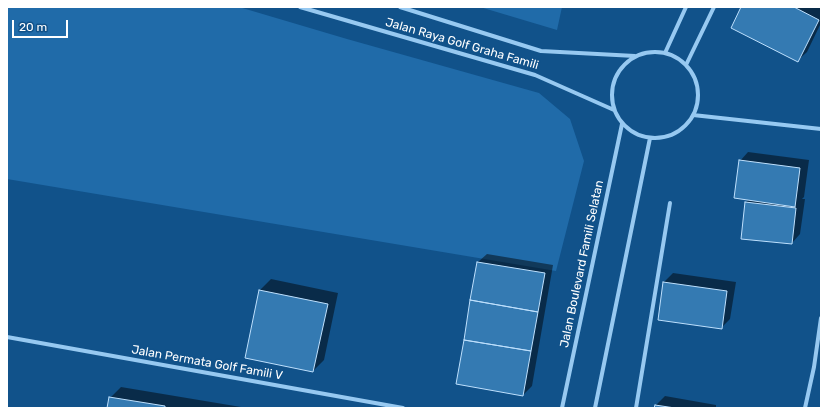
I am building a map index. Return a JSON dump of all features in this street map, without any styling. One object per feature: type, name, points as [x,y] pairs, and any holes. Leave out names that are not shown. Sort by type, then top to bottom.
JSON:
[{"type":"street","name":"Jalan Raya Golf Graha Famili","points":[[300,7],[535,75],[614,110]]},
{"type":"street","name":"Jalan Raya Golf Graha Famili","points":[[400,7],[541,51],[635,56]]},
{"type":"street","points":[[665,53],[686,7]]},
{"type":"street","points":[[686,65],[714,7]]},
{"type":"street","points":[[645,53],[665,53],[676,57],[686,65],[694,76],[698,89],[698,102],[693,115],[686,126],[675,133],[663,138],[640,136],[630,131],[622,124],[614,110],[612,98],[613,85],[618,73],[625,64],[635,56],[645,53]]},
{"type":"street","points":[[693,115],[821,129]]},
{"type":"street","name":"Jalan Boulevard Famili Selatan","points":[[562,408],[622,124]]},
{"type":"street","points":[[595,408],[650,138]]},
{"type":"street","points":[[636,408],[670,203]]},
{"type":"street","points":[[804,408],[814,367],[821,318]]},
{"type":"street","name":"Jalan Permata Golf Famili V","points":[[7,337],[403,408]]},
{"type":"shaded area","points":[[7,7],[239,7],[539,93],[570,119],[584,161],[556,271],[7,179]]},
{"type":"shaded area","points":[[480,7],[562,7],[557,30]]},
{"type":"building","points":[[741,7],[794,7],[819,20],[798,62],[731,28]]},
{"type":"building","points":[[739,160],[800,168],[795,207],[734,198]]},
{"type":"building","points":[[745,202],[796,208],[792,244],[741,239]]},
{"type":"building","points":[[477,262],[545,273],[538,312],[470,300]]},
{"type":"building","points":[[663,282],[727,291],[722,329],[658,320]]},
{"type":"building","points":[[259,290],[328,304],[313,372],[245,358]]},
{"type":"building","points":[[470,300],[538,312],[531,351],[464,340]]},
{"type":"building","points":[[464,340],[531,351],[523,396],[456,384]]},
{"type":"building","points":[[109,397],[165,406],[165,408],[107,408]]},
{"type":"building","points":[[655,405],[675,408],[654,408]]}]
